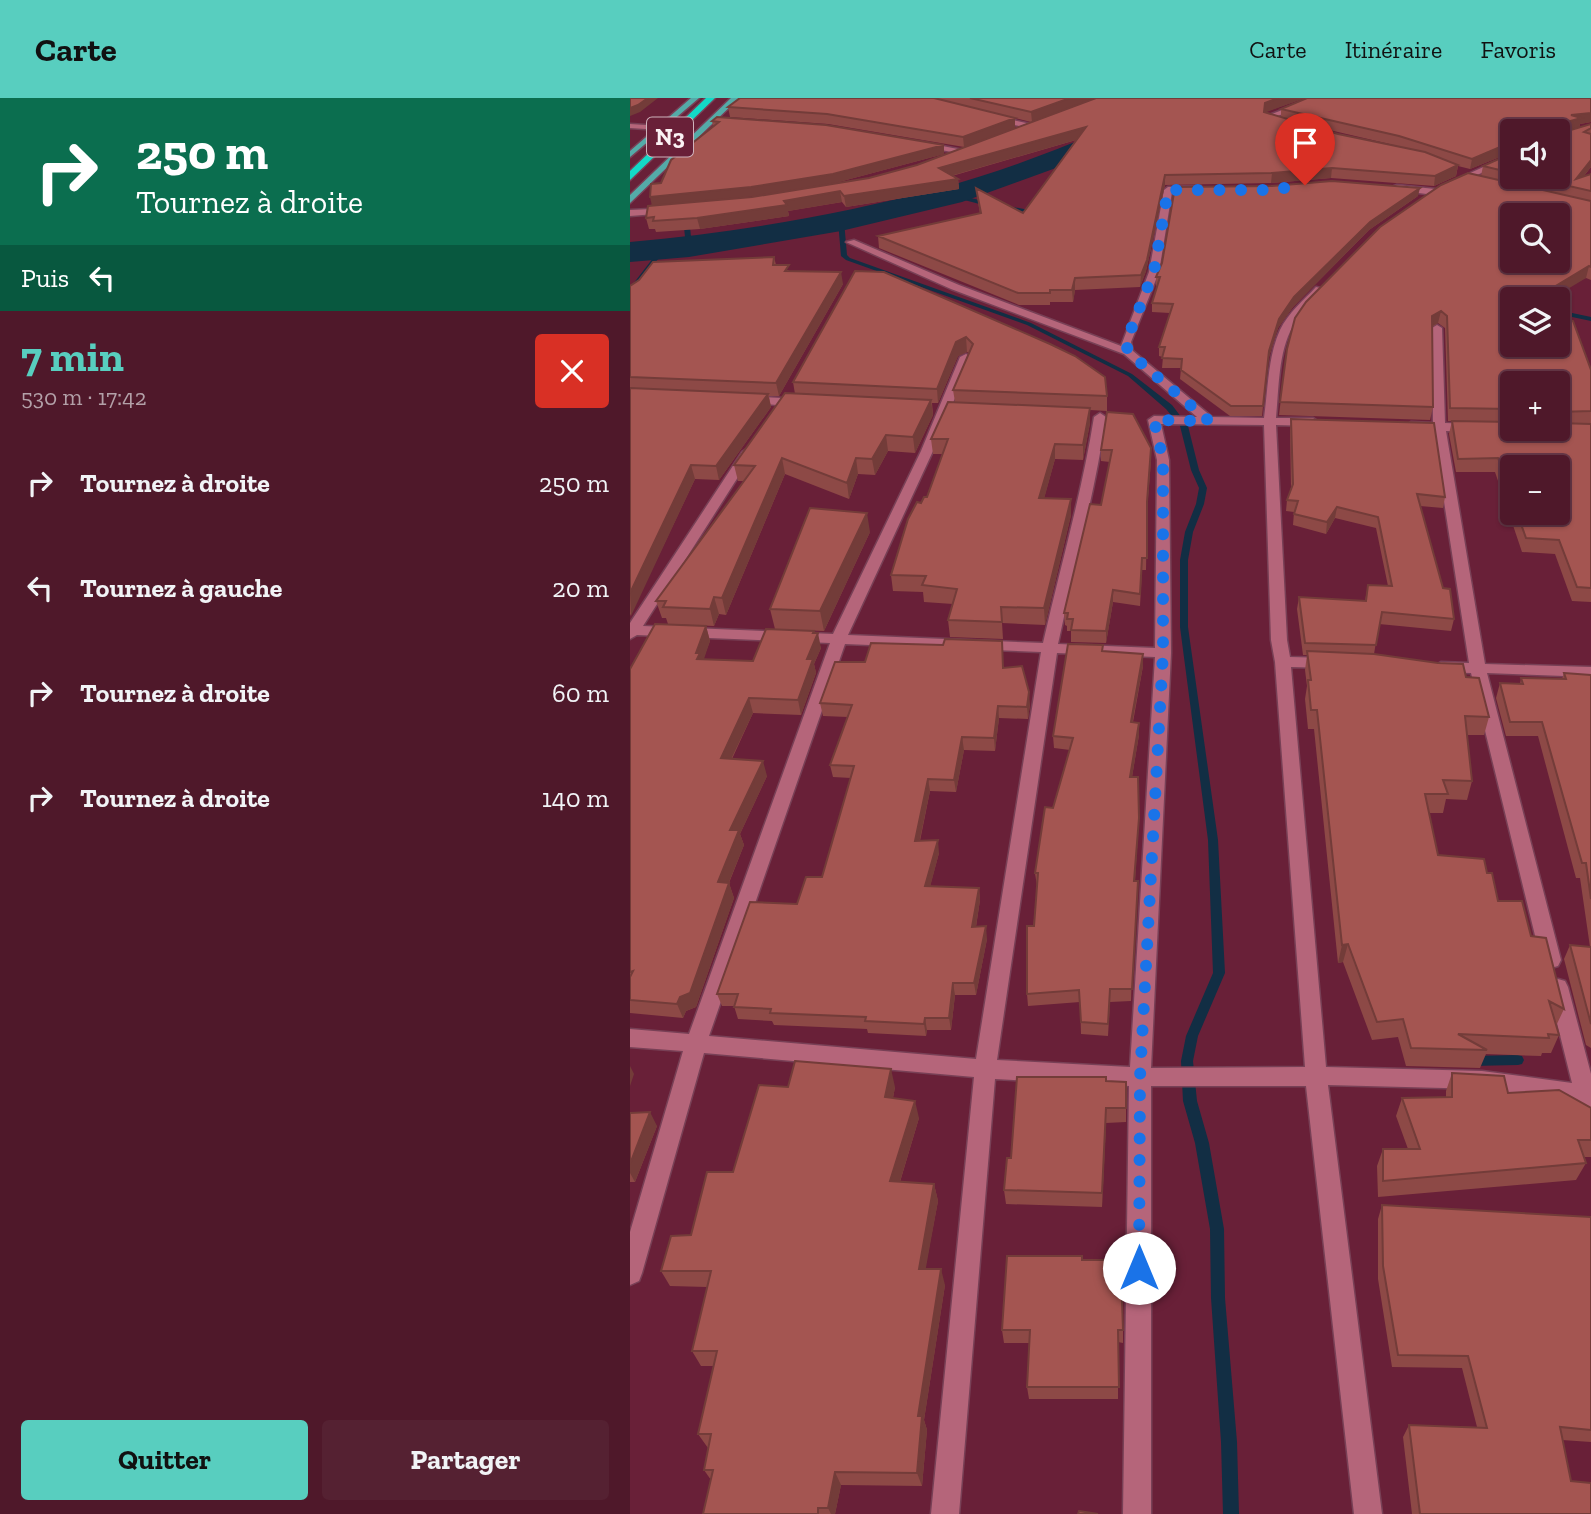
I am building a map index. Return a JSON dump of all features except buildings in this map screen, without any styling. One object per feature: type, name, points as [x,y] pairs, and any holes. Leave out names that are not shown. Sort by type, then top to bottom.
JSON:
[{"type":"highway","name":"N3","points":[[630,177],[711,98]]},
{"type":"main road","points":[[630,155],[695,98]]},
{"type":"main road","points":[[630,200],[735,98]]},
{"type":"street","points":[[1292,125],[1269,120],[1268,117],[1320,98]]},
{"type":"street","points":[[978,114],[1032,127]]},
{"type":"street","points":[[711,120],[723,121]]},
{"type":"street","points":[[1009,135],[1043,123]]},
{"type":"street","points":[[630,126],[661,128]]},
{"type":"street","points":[[914,143],[963,152]]},
{"type":"street","points":[[939,161],[975,148]]},
{"type":"street","points":[[1425,199],[1435,191],[1500,161]]},
{"type":"street","points":[[1387,187],[1435,191]]},
{"type":"street","points":[[1128,352],[1126,342],[1154,271],[1168,190],[1203,188]]},
{"type":"street","points":[[630,213],[678,209]]},
{"type":"street","points":[[851,242],[955,287],[1128,352],[1209,421]]},
{"type":"street","points":[[1328,281],[1299,310],[1286,329],[1277,361],[1270,421],[1279,640],[1283,662],[1316,1078],[1368,1514]]},
{"type":"street","points":[[630,1038],[985,1069],[1140,1077],[1398,1076],[1482,1080],[1589,1102],[1478,668],[1439,427],[1437,328]]},
{"type":"street","points":[[630,1273],[696,1044],[839,638],[946,409],[966,357]]},
{"type":"street","points":[[728,399],[811,403]]},
{"type":"street","points":[[945,1514],[985,1069],[1049,646],[1075,532],[1090,482],[1100,417]]},
{"type":"street","points":[[1137,1514],[1140,1077],[1163,653],[1163,460],[1147,419],[1322,423]]},
{"type":"street","points":[[1400,425],[1500,429]]},
{"type":"street","points":[[631,631],[753,444]]},
{"type":"street","points":[[631,631],[1049,646],[1163,653]]},
{"type":"street","points":[[1283,662],[1348,663]]},
{"type":"street","points":[[1426,666],[1591,672]]},
{"type":"waterway","points":[[630,252],[689,247],[841,221],[951,195],[1090,146],[1201,98]]},
{"type":"waterway","points":[[951,195],[1037,212]]},
{"type":"waterway","points":[[686,217],[689,247]]},
{"type":"waterway","points":[[841,221],[844,256],[848,259],[1029,324],[1130,375],[1169,407],[1184,426],[1195,470],[1203,488],[1189,532],[1184,560],[1184,627],[1213,840],[1219,973],[1192,1036],[1187,1061],[1190,1101],[1202,1143],[1217,1229],[1218,1298],[1229,1442],[1231,1514]]},
{"type":"waterway","points":[[630,292],[662,250]]},
{"type":"waterway","points":[[1570,315],[1591,319]]},
{"type":"waterway","points":[[1471,1061],[1518,1060]]},
{"type":"route","points":[[1139,1268],[1140,1077],[1163,653],[1163,460],[1154,420],[1209,421],[1128,352],[1126,342],[1154,271],[1168,190],[1271,190],[1305,185]]}]
